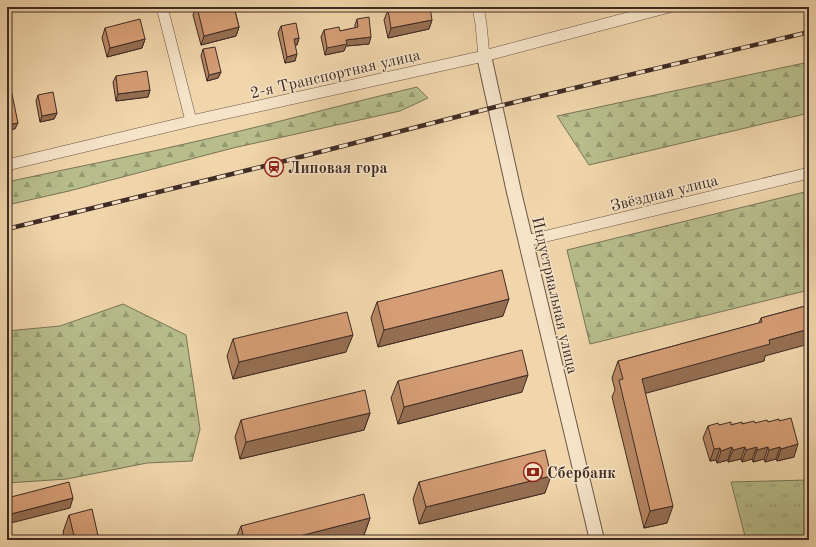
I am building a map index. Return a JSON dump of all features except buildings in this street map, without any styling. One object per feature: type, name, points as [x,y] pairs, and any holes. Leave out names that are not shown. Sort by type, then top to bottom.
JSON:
[{"type":"street","points":[[162,7],[191,121]]},
{"type":"street","points":[[478,7],[484,56]]},
{"type":"street","name":"2-я Транспортная улица","points":[[7,165],[191,121],[484,56],[670,7]]},
{"type":"street","name":"Индустриальная улица","points":[[484,56],[597,540]]},
{"type":"street","name":"Звёздная улица","points":[[526,241],[809,173]]},
{"type":"green space","points":[[809,62],[809,113],[589,165],[557,116]]},
{"type":"green space","points":[[417,87],[428,98],[400,111],[233,148],[69,191],[7,205],[7,182],[186,144]]},
{"type":"green space","points":[[809,191],[809,290],[590,344],[567,250]]},
{"type":"green space","points":[[123,304],[186,335],[200,429],[192,461],[147,463],[67,479],[7,483],[7,331],[60,326]]},
{"type":"green space","points":[[808,480],[809,540],[746,540],[731,482]]},
{"type":"railway","points":[[7,229],[273,164],[495,107],[809,32]]},
{"type":"place","name":"Липовая гора","points":[[274,167]]},
{"type":"place","name":"Сбербанк","points":[[533,472]]}]
